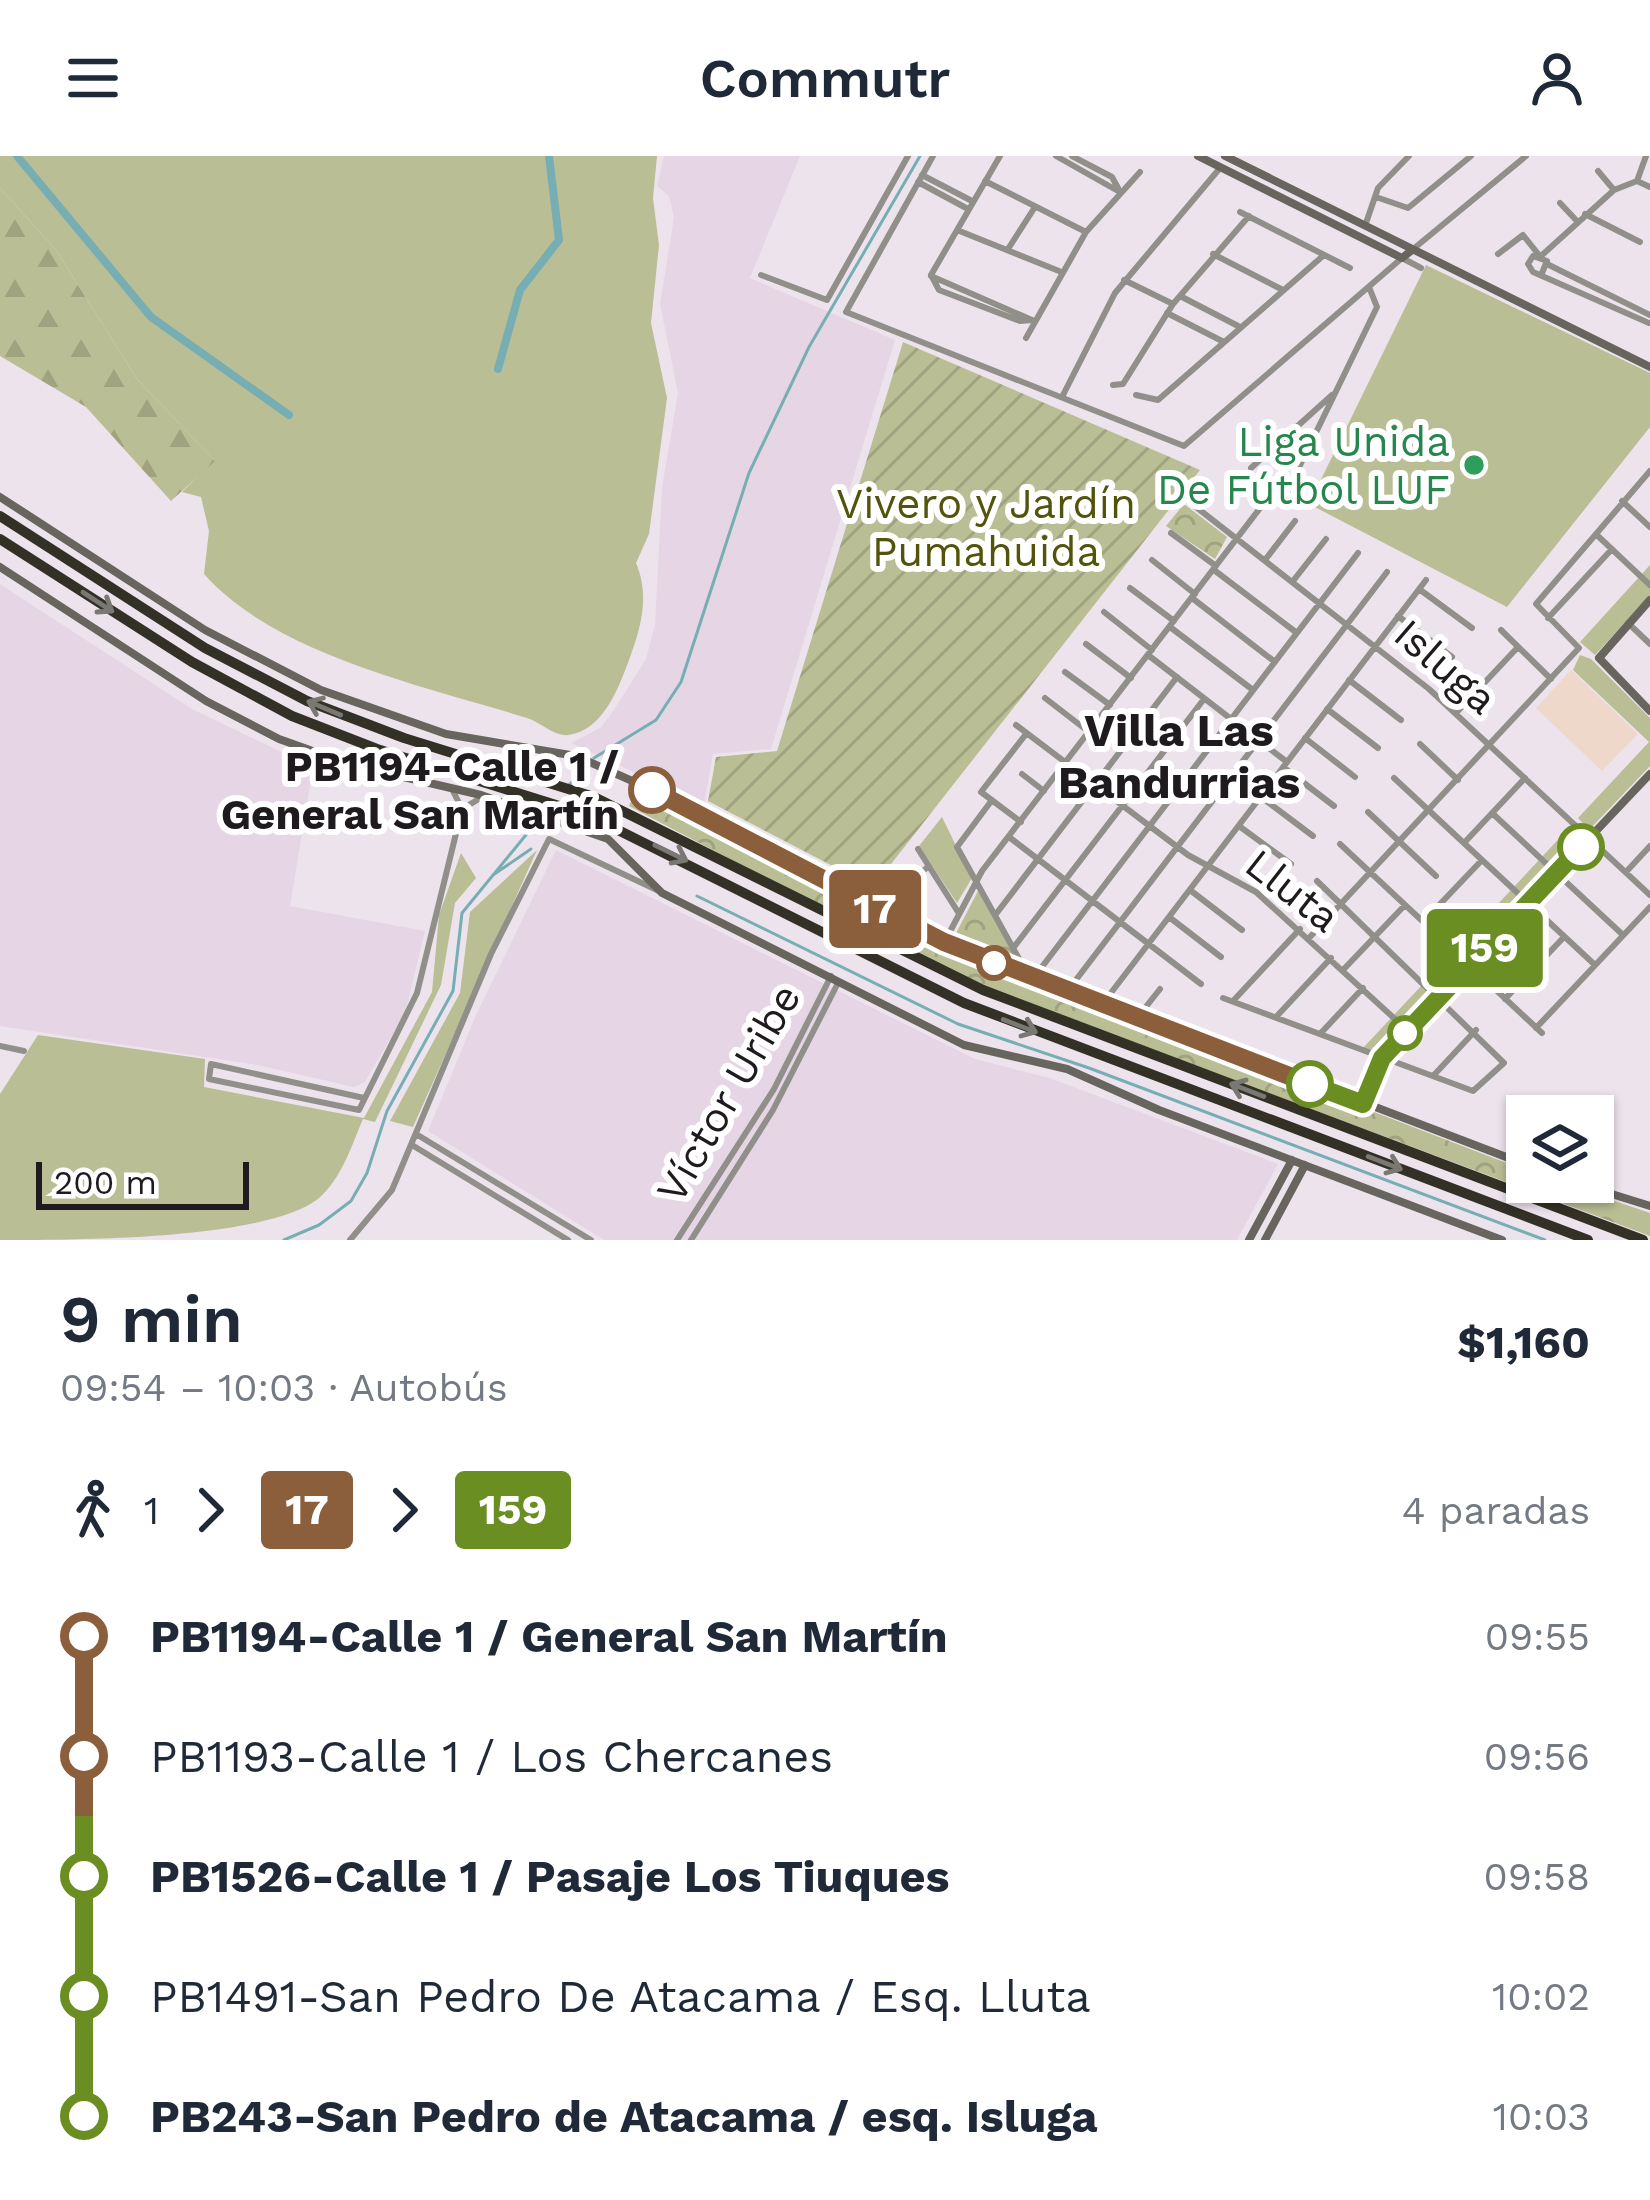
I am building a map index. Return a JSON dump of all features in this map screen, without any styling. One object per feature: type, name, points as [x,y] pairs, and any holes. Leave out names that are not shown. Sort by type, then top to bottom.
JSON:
[{"type":"highway","points":[[0,516],[205,648],[284,690],[391,734],[578,791],[693,841],[971,985],[1643,1240]]},
{"type":"highway","points":[[0,538],[192,662],[278,709],[377,749],[564,806],[668,851],[878,963],[979,1009],[1588,1240]]},
{"type":"street","points":[[761,274],[827,300],[908,156]]},
{"type":"street","points":[[933,156],[846,313],[1187,446],[1526,156]]},
{"type":"street","points":[[1000,156],[931,275],[980,302],[1032,320]]},
{"type":"street","points":[[1057,156],[1069,158],[1118,191]]},
{"type":"street","points":[[1198,156],[1421,268]]},
{"type":"street","points":[[1360,237],[1376,197],[1409,156]]},
{"type":"street","points":[[1376,197],[1408,208],[1471,156]]},
{"type":"street","points":[[1637,181],[1646,156]]},
{"type":"street","points":[[1061,398],[1093,329],[1124,280],[1228,157],[1650,368]]},
{"type":"street","points":[[1598,171],[1614,190]]},
{"type":"street","points":[[1026,338],[1059,271],[1118,191],[1140,172]]},
{"type":"street","points":[[920,178],[971,205]]},
{"type":"street","points":[[986,181],[1086,232]]},
{"type":"street","points":[[1650,187],[1637,181],[1614,190],[1529,267],[1650,321]]},
{"type":"street","points":[[1279,197],[1286,187]]},
{"type":"street","points":[[1560,202],[1576,220]]},
{"type":"street","points":[[1008,249],[1035,207]]},
{"type":"street","points":[[1240,212],[1350,268]]},
{"type":"street","points":[[1585,214],[1640,242]]},
{"type":"street","points":[[1113,385],[1123,384],[1173,304],[1249,216]]},
{"type":"street","points":[[957,230],[1059,271]]},
{"type":"street","points":[[1498,254],[1523,235],[1547,264],[1650,321]]},
{"type":"street","points":[[1213,254],[1283,290]]},
{"type":"street","points":[[1136,395],[1158,400],[1324,255]]},
{"type":"street","points":[[1542,273],[1547,264]]},
{"type":"street","points":[[1124,280],[1173,304]]},
{"type":"street","points":[[1288,490],[1377,308],[1369,287]]},
{"type":"street","points":[[1180,296],[1240,327]]},
{"type":"street","points":[[1167,313],[1223,342]]},
{"type":"street","points":[[1251,468],[1335,393]]},
{"type":"street","points":[[1642,461],[1650,470],[1597,529],[1599,537],[1650,585]]},
{"type":"street","points":[[0,497],[205,629],[301,680],[432,730],[576,756],[719,822],[895,920],[944,942],[1506,1157]]},
{"type":"street","points":[[944,942],[977,879],[1268,499]]},
{"type":"street","name":"Isluga","points":[[1187,500],[1456,713],[1650,895]]},
{"type":"street","points":[[1622,501],[1650,527]]},
{"type":"street","points":[[1265,560],[1295,521]]},
{"type":"street","points":[[1172,533],[1297,633]]},
{"type":"street","points":[[1309,938],[1579,649],[1536,605],[1599,537]]},
{"type":"street","points":[[1293,581],[1326,538]]},
{"type":"street","points":[[1548,618],[1612,549]]},
{"type":"street","points":[[1032,978],[1358,553]]},
{"type":"street","points":[[1152,560],[1275,662]]},
{"type":"street","points":[[0,567],[257,729],[335,760],[484,796],[614,842],[662,892]]},
{"type":"street","points":[[1066,992],[1387,572]]},
{"type":"street","points":[[1102,1005],[1426,580]]},
{"type":"street","points":[[1130,588],[1253,690]]},
{"type":"street","points":[[1419,589],[1472,628]]},
{"type":"street","points":[[1650,600],[1599,658],[1650,709]]},
{"type":"street","points":[[1104,612],[1334,806]]},
{"type":"street","points":[[1398,616],[1453,657]]},
{"type":"street","points":[[1628,623],[1650,644]]},
{"type":"street","points":[[1501,631],[1551,679]]},
{"type":"street","points":[[1086,644],[1131,678]]},
{"type":"street","points":[[1456,713],[1518,647]]},
{"type":"street","points":[[1066,671],[1109,706]]},
{"type":"street","points":[[996,914],[1177,677]]},
{"type":"street","points":[[1349,680],[1401,720]]},
{"type":"street","points":[[1045,698],[1089,732]]},
{"type":"street","points":[[1014,947],[1204,699]]},
{"type":"street","points":[[1328,709],[1378,748]]},
{"type":"street","name":"Lluta","points":[[1016,725],[1177,847],[1237,878],[1300,929],[1407,1030]]},
{"type":"street","points":[[1021,822],[981,792],[1027,733]]},
{"type":"street","points":[[1306,738],[1355,777]]},
{"type":"street","points":[[1420,745],[1458,780]]},
{"type":"street","points":[[1022,774],[1044,791]]},
{"type":"street","points":[[1363,1104],[1382,1058],[1650,774]]},
{"type":"street","points":[[1394,778],[1594,965]]},
{"type":"street","points":[[1463,843],[1526,778]]},
{"type":"street","points":[[364,1098],[211,1064],[208,1079],[359,1110],[417,993],[462,809],[449,786]]},
{"type":"street","points":[[462,809],[484,796]]},
{"type":"street","points":[[1261,797],[1313,836]]},
{"type":"street","points":[[992,800],[957,847],[1032,978]]},
{"type":"street","points":[[1368,812],[1436,876]]},
{"type":"street","points":[[1492,813],[1623,935]]},
{"type":"street","points":[[1239,826],[1291,864]]},
{"type":"street","points":[[1009,838],[1201,984]]},
{"type":"street","points":[[350,1240],[385,1202],[490,954],[549,839],[975,1049],[1067,1069],[1502,1240]]},
{"type":"street","points":[[1340,844],[1539,1030],[1650,907]]},
{"type":"street","points":[[1625,872],[1650,846]]},
{"type":"street","points":[[918,849],[958,912]]},
{"type":"street","points":[[1423,922],[1482,860]]},
{"type":"street","points":[[895,920],[914,878],[929,866]]},
{"type":"street","points":[[1223,998],[1475,1091],[1505,1059],[1317,881]]},
{"type":"street","points":[[1190,890],[1242,930]]},
{"type":"street","points":[[1343,970],[1405,905]]},
{"type":"street","points":[[1169,917],[1221,956]]},
{"type":"street","points":[[1232,1001],[1300,929]]},
{"type":"street","points":[[1505,999],[1564,937]]},
{"type":"street","points":[[1276,1018],[1331,958]]},
{"type":"street","name":"Víctor Uribe","points":[[677,1240],[754,1121],[835,978]]},
{"type":"street","name":"Víctor Uribe","points":[[691,1240],[763,1127],[835,978]]},
{"type":"street","points":[[1320,1034],[1363,988]]},
{"type":"street","points":[[1137,1018],[1160,989]]},
{"type":"street","points":[[1432,1076],[1476,1030]]},
{"type":"street","points":[[0,1046],[24,1051]]},
{"type":"street","points":[[267,1075],[278,1092]]},
{"type":"street","points":[[754,1121],[763,1127]]},
{"type":"street","points":[[416,1134],[591,1240]]},
{"type":"street","points":[[412,1145],[568,1240]]},
{"type":"street","points":[[1249,1240],[1292,1160]]},
{"type":"street","points":[[1265,1240],[1305,1165]]},
{"type":"street","points":[[476,1184],[483,1174]]},
{"type":"street","points":[[1614,1195],[1650,1206]]},
{"type":"street","points":[[1264,1213],[1274,1224]]},
{"type":"shaded area","points":[[664,156],[800,156],[750,278],[895,340],[771,749],[713,754],[704,805],[571,743],[600,728],[612,713],[646,659],[655,624],[662,487],[678,393],[660,304],[674,217],[669,196],[657,186]]},
{"type":"shaded area","points":[[0,584],[192,709],[313,767],[290,906],[425,931],[405,1013],[365,1082],[354,1087],[257,1065],[0,1026]]},
{"type":"shaded area","points":[[1571,670],[1638,734],[1602,771],[1536,708]]},
{"type":"shaded area","points":[[556,850],[975,1059],[1050,1078],[1278,1164],[1237,1240],[604,1240],[428,1131],[476,1015]]},
{"type":"green space","points":[[0,156],[657,156],[653,198],[659,245],[651,323],[667,398],[649,534],[636,563],[643,599],[640,624],[620,683],[600,717],[580,732],[563,735],[527,718],[355,665],[271,627],[204,574],[209,531],[201,497],[182,492],[214,460],[137,379],[56,250],[0,188]]},
{"type":"green space","points":[[0,188],[56,250],[137,379],[215,461],[171,501],[86,407],[0,356]]},
{"type":"green space","name":"Liga Unida De Fútbol LUF","points":[[1426,265],[1650,373],[1650,427],[1507,607],[1309,504]]},
{"type":"green space","name":"Vivero y Jardín Pumahuida","points":[[903,342],[1200,470],[873,887],[708,801],[716,757],[777,751]]},
{"type":"green space","points":[[1184,504],[1227,537],[1215,559],[1166,526]]},
{"type":"green space","points":[[1650,565],[1650,596],[1595,655],[1580,642]]},
{"type":"green space","points":[[1580,655],[1591,659],[1650,718],[1650,766],[1589,830],[1578,818],[1649,742],[1573,670]]},
{"type":"green space","points":[[636,790],[738,837],[928,940],[1506,1163],[1506,1182],[999,992],[891,944],[629,806]]},
{"type":"green space","points":[[942,817],[972,878],[957,903],[919,846]]},
{"type":"green space","points":[[1569,828],[1581,840],[1378,1053],[1363,1048]]},
{"type":"green space","points":[[537,850],[413,1127],[390,1121],[460,993],[470,912]]},
{"type":"green space","points":[[461,853],[476,878],[455,903],[441,985],[375,1122],[363,1119],[340,1172],[318,1199],[292,1213],[213,1230],[0,1240],[0,1094],[38,1035],[205,1059],[204,1087],[364,1118],[432,992],[439,915]]},
{"type":"green space","points":[[980,887],[1022,970],[953,939]]},
{"type":"green space","points":[[1614,1201],[1650,1213],[1650,1236],[1562,1203]]},
{"type":"waterway","points":[[17,156],[151,317],[289,415]]},
{"type":"waterway","points":[[498,369],[520,290],[559,240],[549,156]]},
{"type":"waterway","points":[[594,758],[656,720],[681,682],[749,473],[809,347],[920,156]]},
{"type":"waterway","points":[[569,785],[587,766]]},
{"type":"waterway","points":[[284,1240],[319,1225],[351,1201],[367,1173],[387,1111],[453,991],[462,913],[539,819]]},
{"type":"waterway","points":[[493,875],[531,849]]},
{"type":"waterway","points":[[697,896],[958,1024],[1089,1068],[1545,1240]]},
{"type":"bus line","name":"17","points":[[652,790],[944,942],[1310,1084]]},
{"type":"bus line","name":"159","points":[[1310,1084],[1363,1104],[1382,1058],[1581,847]]},
{"type":"place","name":"Liga Unida De Fútbol LUF","points":[[1474,465]]},
{"type":"place","name":"PB1194-Calle 1 / General San Martín","points":[[652,790]]},
{"type":"district","name":"Villa Las Bandurrias","points":[[1179,756]]}]
